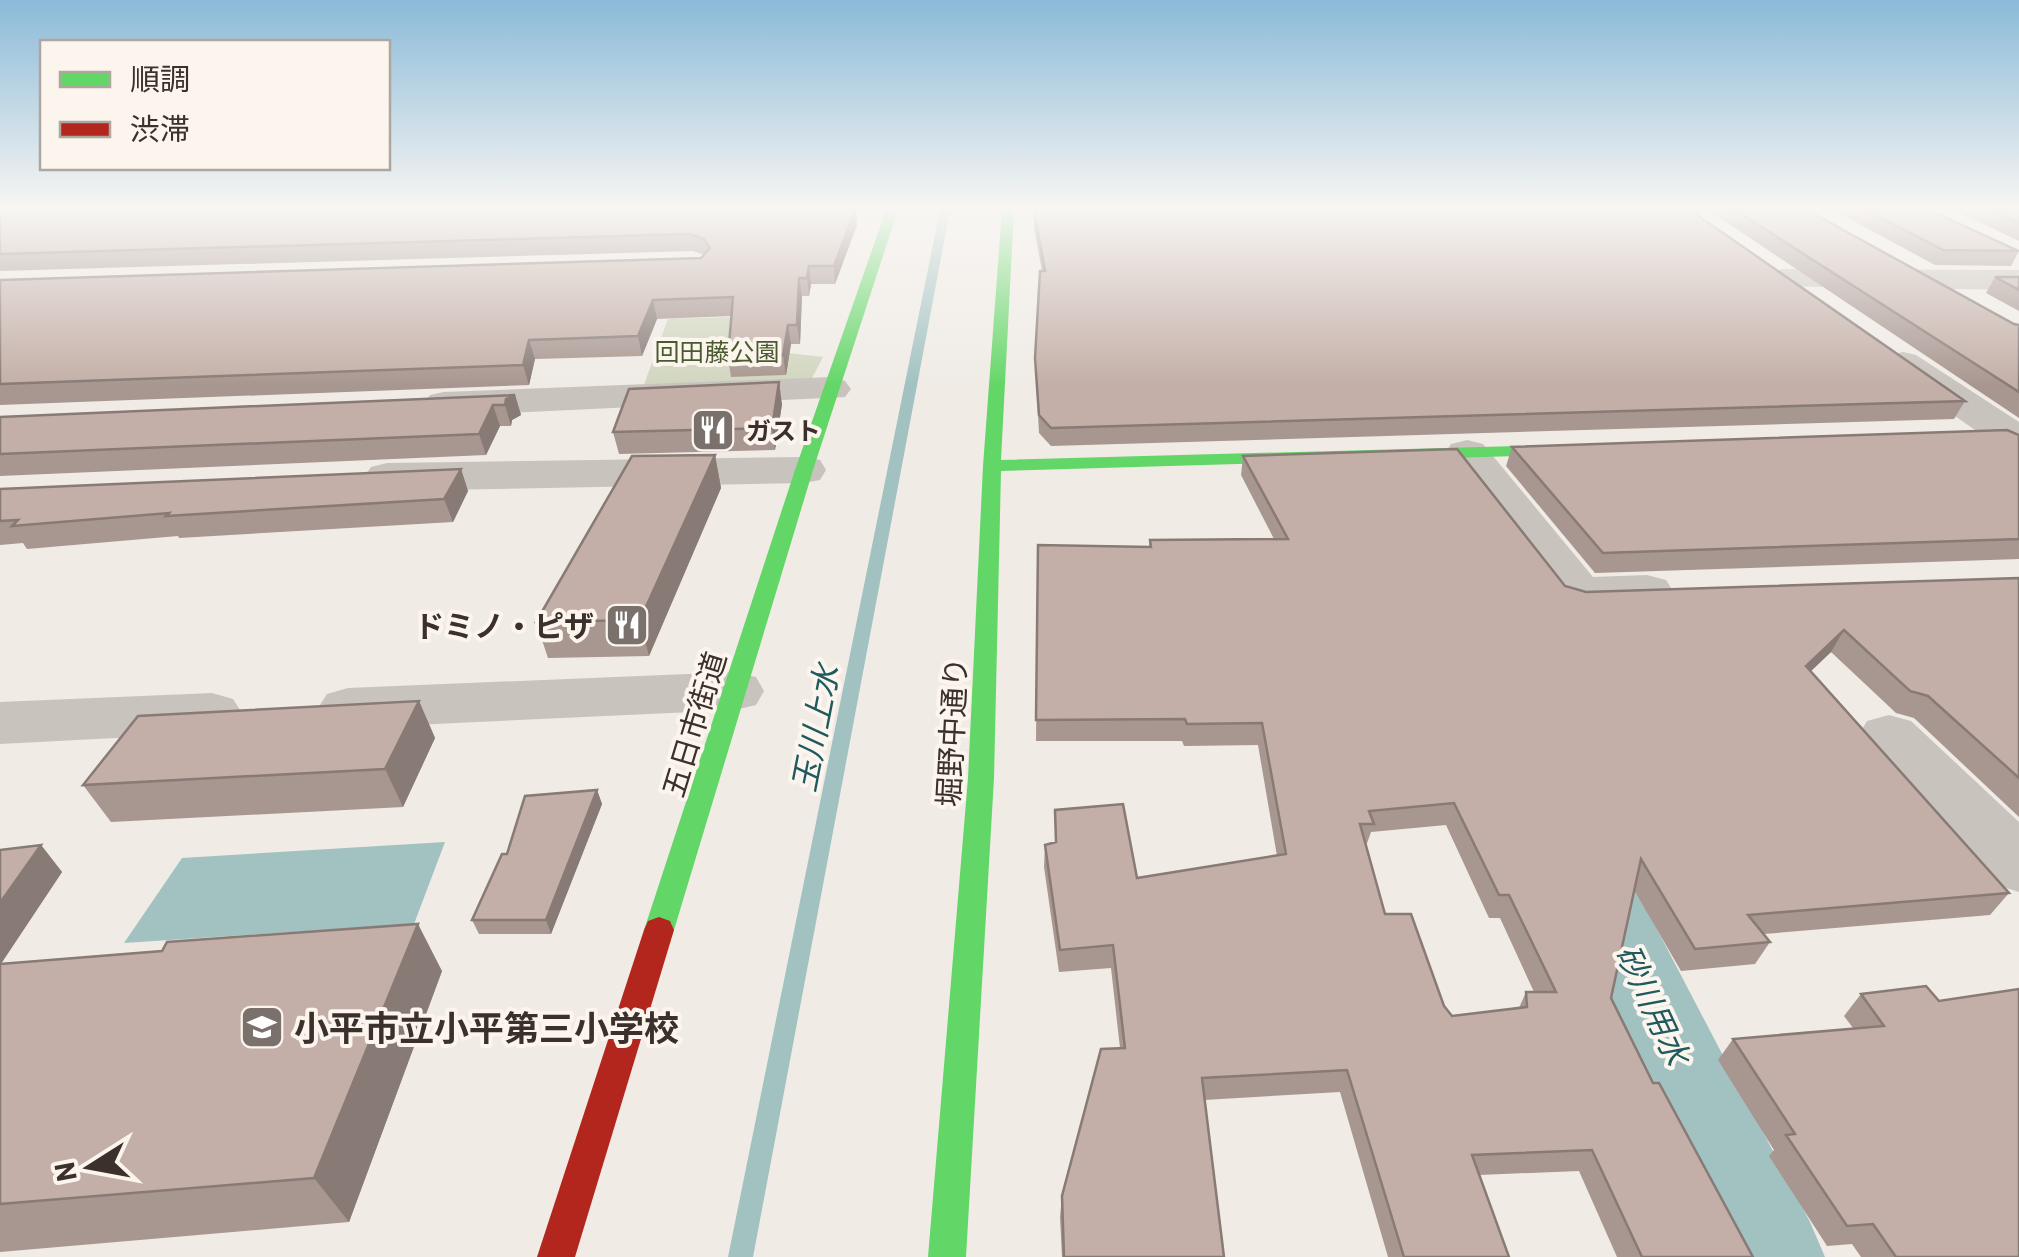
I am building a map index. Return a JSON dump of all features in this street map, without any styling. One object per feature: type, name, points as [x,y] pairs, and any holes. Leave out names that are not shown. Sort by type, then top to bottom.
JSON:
[{"type":"street","name":"五日市街道","points":[[556,1257],[804,470],[872,269]]},
{"type":"street","name":"堀野中通り","points":[[947,1257],[980,778],[1004,269]]},
{"type":"street","points":[[1767,269],[1828,312]]},
{"type":"street","points":[[1908,269],[1989,313]]},
{"type":"street","points":[[1782,279],[2019,280]]},
{"type":"street","points":[[1874,344],[2014,438]]},
{"type":"street","points":[[416,405],[831,389]]},
{"type":"street","points":[[1970,436],[2014,438]]},
{"type":"street","points":[[992,466],[1602,449]]},
{"type":"street","points":[[1467,454],[1578,593],[1694,590]]},
{"type":"street","points":[[336,479],[475,473],[804,470]]},
{"type":"street","points":[[0,724],[734,692]]},
{"type":"street","points":[[1889,736],[2019,865]]},
{"type":"green space","name":"回田藤公園","points":[[762,316],[754,349],[823,357],[812,378],[642,390],[668,319]]},
{"type":"water","points":[[928,269],[939,269],[753,1257],[728,1257]]},
{"type":"water","points":[[445,842],[414,924],[124,943],[182,858]]},
{"type":"building","points":[[361,269],[809,269],[807,278],[799,278],[797,325],[788,325],[783,355],[728,357],[733,297],[653,300],[638,336],[529,340],[523,365],[0,384],[0,280]]},
{"type":"building","points":[[1774,269],[1965,401],[1051,428],[1039,415],[1035,358],[1040,271]]},
{"type":"building","points":[[1827,269],[1914,269],[2019,325],[2019,392]]},
{"type":"building","points":[[1995,277],[2019,277],[2019,290]]},
{"type":"building","points":[[779,382],[772,428],[613,432],[629,389]]},
{"type":"building","points":[[515,395],[506,399],[505,405],[493,405],[479,434],[0,454],[0,417]]},
{"type":"building","points":[[2007,430],[2019,435],[2019,539],[1603,553],[1512,447]]},
{"type":"building","points":[[1457,449],[1565,586],[1586,592],[2019,578],[2019,778],[1928,696],[1910,691],[1844,630],[1806,666],[2009,893],[1748,915],[1770,942],[1695,949],[1641,859],[1611,998],[1653,1083],[1659,1083],[1753,1257],[1642,1257],[1592,1150],[1472,1155],[1509,1257],[1404,1257],[1347,1070],[1202,1078],[1224,1257],[1064,1257],[1062,1196],[1101,1049],[1125,1048],[1113,945],[1060,950],[1045,845],[1056,842],[1055,810],[1123,804],[1137,878],[1286,854],[1262,723],[1036,720],[1038,545],[1151,547],[1150,540],[1288,539],[1243,456]],"holes":[[[1454,803],[1499,895],[1509,895],[1556,992],[1526,992],[1527,1007],[1452,1016],[1444,1006],[1411,914],[1385,914],[1360,824],[1374,824],[1369,811]]]},
{"type":"building","points":[[715,455],[640,620],[536,622],[632,456]]},
{"type":"building","points":[[461,469],[444,499],[166,516],[169,513],[12,526],[18,520],[0,521],[0,489]]},
{"type":"building","points":[[419,701],[385,769],[83,785],[138,716]]},
{"type":"building","points":[[597,790],[546,920],[472,920],[502,854],[507,854],[525,796]]},
{"type":"building","points":[[41,845],[0,903],[0,850]]},
{"type":"building","points":[[418,924],[314,1178],[0,1204],[0,964],[162,951],[167,942]]},
{"type":"building","points":[[1926,986],[1939,1001],[2019,989],[2019,1257],[1896,1257],[1873,1224],[1847,1226],[1786,1135],[1795,1134],[1733,1039],[1884,1026],[1861,994]]},
{"type":"waterway","name":"砂川用水","points":[[1589,869],[1775,1257]]},
{"type":"traffic: fast","points":[[659,930],[804,470],[872,269]]},
{"type":"traffic: fast","points":[[947,1257],[981,778],[992,466],[1004,269]]},
{"type":"traffic: fast","points":[[992,466],[1586,449]]},
{"type":"traffic: jam","points":[[556,1257],[659,930]]},
{"type":"place","name":"ガスト","points":[[713,430]]},
{"type":"place","name":"ドミノ・ピザ","points":[[627,625]]},
{"type":"place","name":"小平市立小平第三小学校","points":[[262,1027]]},
{"type":"water label","name":"玉川上水","points":[[814,728]]}]
